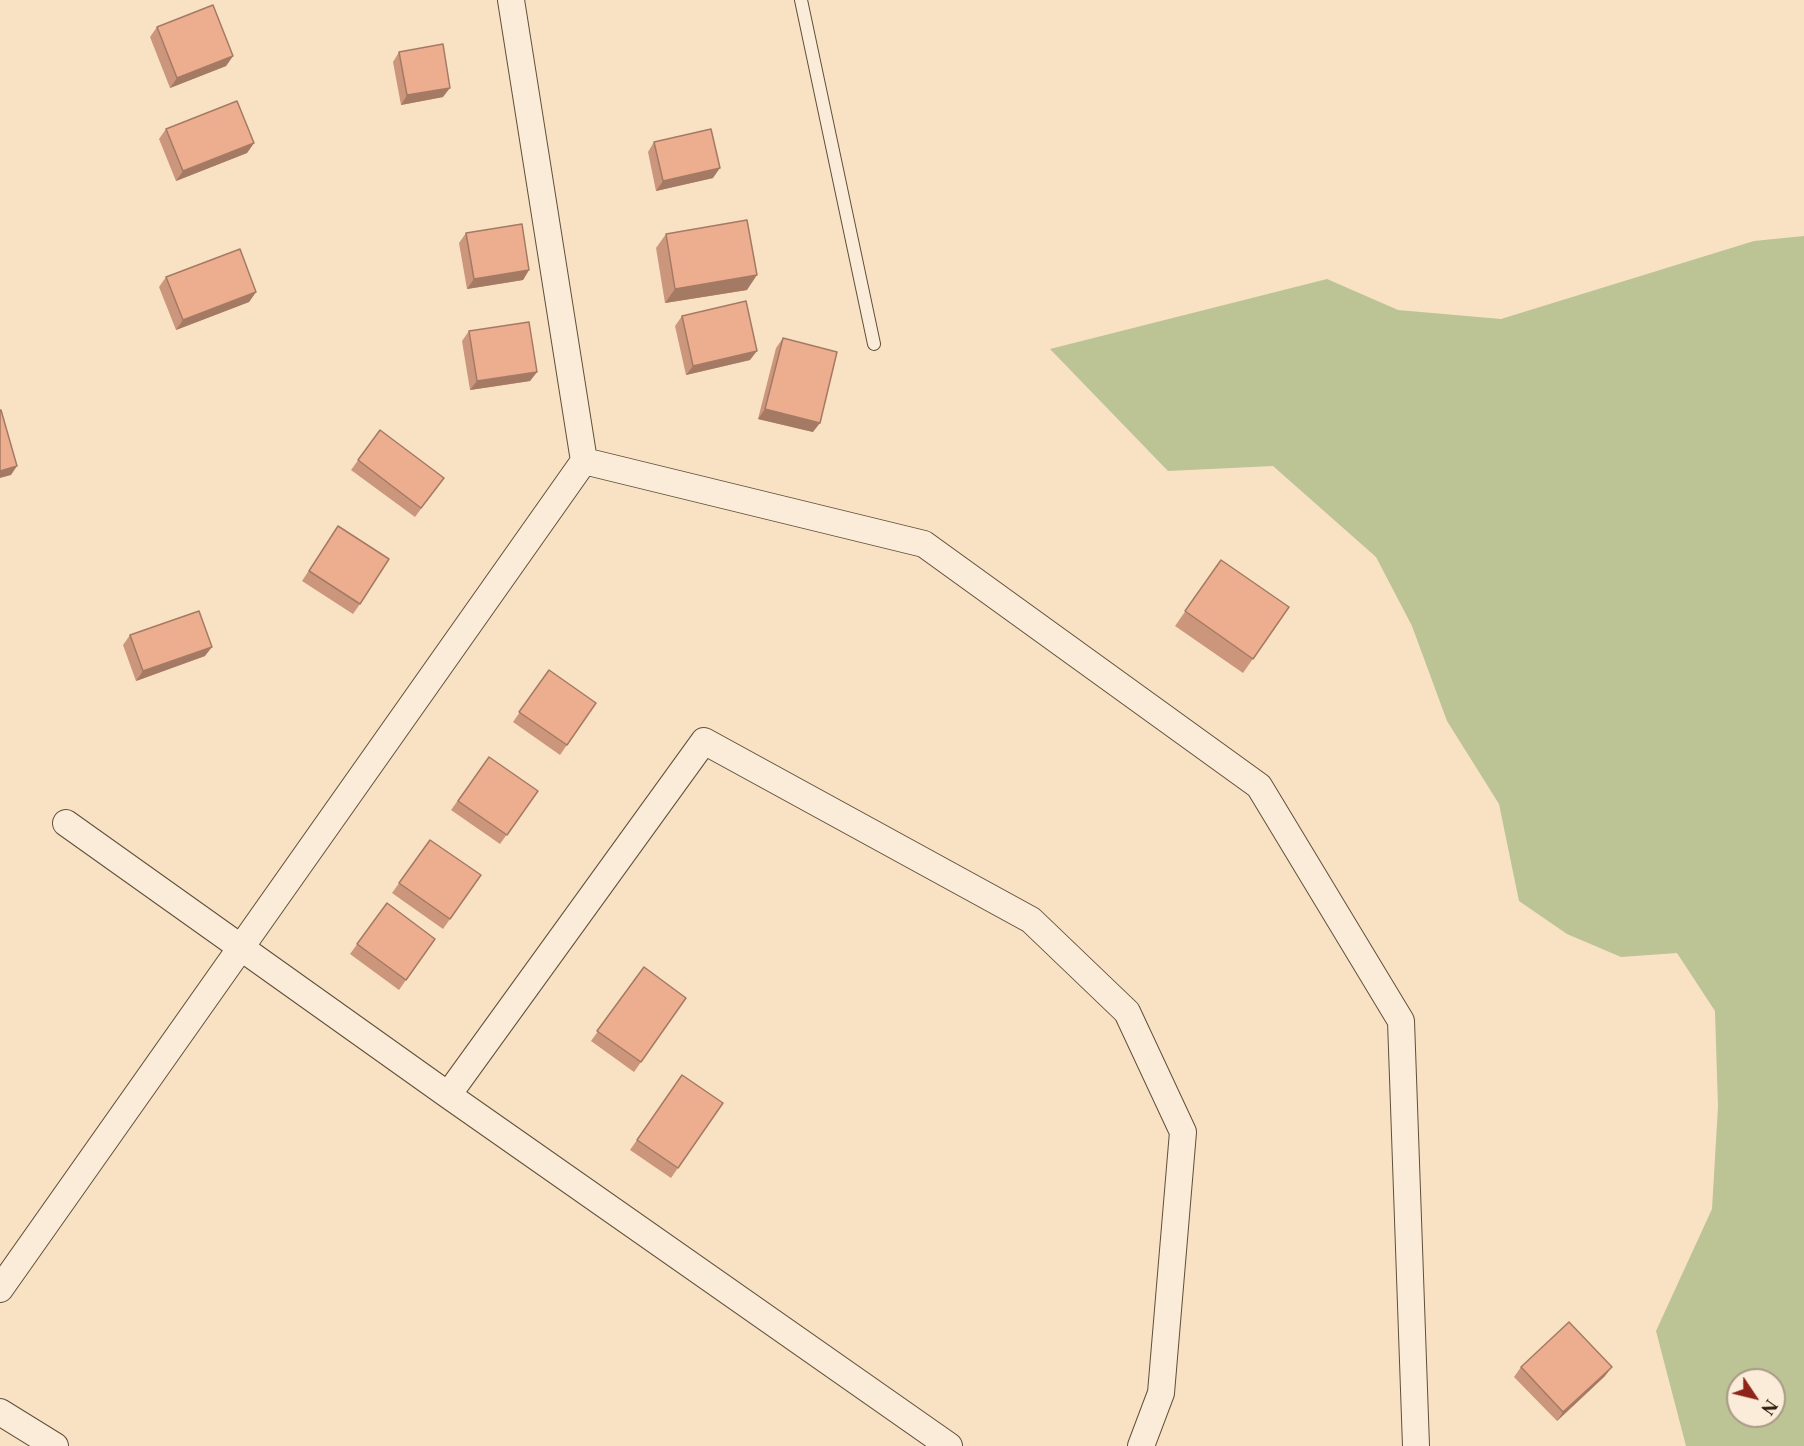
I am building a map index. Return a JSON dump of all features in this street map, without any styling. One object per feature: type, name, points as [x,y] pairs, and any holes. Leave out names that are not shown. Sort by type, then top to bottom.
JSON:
[{"type":"street","points":[[0,1289],[584,461],[511,0]]},
{"type":"street","points":[[584,461],[924,544],[1258,786],[1401,1022],[1416,1446]]},
{"type":"street","points":[[448,1095],[704,741],[1031,920],[1127,1012],[1183,1132],[1161,1393],[1141,1446]]},
{"type":"street","points":[[66,823],[242,946],[448,1095],[949,1446]]},
{"type":"street","points":[[0,1412],[55,1446]]},
{"type":"lane","points":[[801,0],[874,344]]},
{"type":"green space","points":[[1804,236],[1804,1446],[1686,1446],[1656,1331],[1712,1209],[1718,1107],[1715,1011],[1677,953],[1621,957],[1567,934],[1519,901],[1499,804],[1447,721],[1412,626],[1376,557],[1273,466],[1168,471],[1050,349],[1327,279],[1398,310],[1501,319],[1754,241]]},
{"type":"building","points":[[213,5],[233,56],[177,78],[157,27]]},
{"type":"building","points":[[443,44],[450,88],[407,95],[399,52]]},
{"type":"building","points":[[237,101],[254,143],[183,171],[166,129]]},
{"type":"building","points":[[711,129],[720,168],[663,181],[654,142]]},
{"type":"building","points":[[747,220],[757,275],[675,289],[666,234]]},
{"type":"building","points":[[522,224],[529,270],[474,279],[466,233]]},
{"type":"building","points":[[240,249],[256,292],[183,320],[166,277]]},
{"type":"building","points":[[746,301],[757,351],[693,366],[682,316]]},
{"type":"building","points":[[529,322],[537,372],[477,381],[469,331]]},
{"type":"building","points":[[783,338],[837,352],[820,423],[765,409]]},
{"type":"building","points":[[0,410],[17,466],[0,471]]},
{"type":"building","points":[[380,430],[444,478],[421,508],[358,460]]},
{"type":"building","points":[[338,526],[389,559],[360,604],[309,571]]},
{"type":"building","points":[[1221,560],[1289,607],[1253,659],[1185,611]]},
{"type":"building","points":[[199,611],[212,647],[143,671],[130,635]]},
{"type":"building","points":[[549,670],[596,703],[567,745],[519,712]]},
{"type":"building","points":[[489,757],[538,791],[507,835],[458,801]]},
{"type":"building","points":[[430,840],[481,875],[450,919],[399,883]]},
{"type":"building","points":[[387,903],[435,939],[406,980],[357,944]]},
{"type":"building","points":[[644,967],[686,998],[641,1062],[597,1031]]},
{"type":"building","points":[[682,1075],[723,1103],[678,1168],[637,1140]]},
{"type":"building","points":[[1569,1322],[1612,1367],[1563,1412],[1521,1367]]}]
